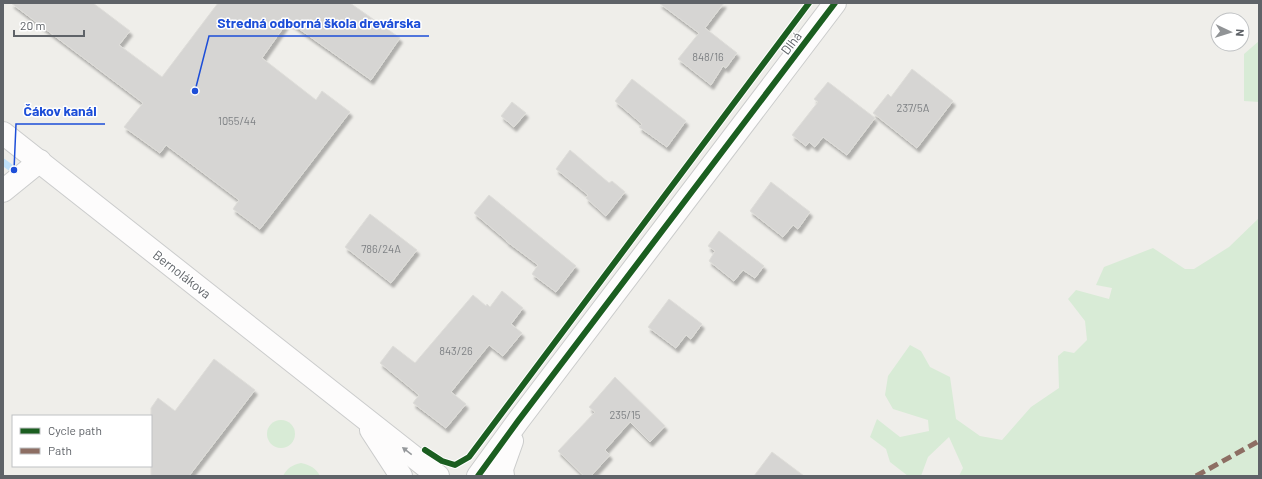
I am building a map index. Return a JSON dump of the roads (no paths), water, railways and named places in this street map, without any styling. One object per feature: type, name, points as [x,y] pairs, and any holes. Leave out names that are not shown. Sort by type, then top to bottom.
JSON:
[{"type":"street","name":"Dlhá","points":[[478,476],[518,420],[835,3]]},
{"type":"street","name":"Bernolákova","points":[[3,133],[438,476]]},
{"type":"street","points":[[3,191],[40,161]]},
{"type":"street","points":[[361,416],[401,476]]},
{"type":"street","points":[[503,476],[502,469],[518,420]]},
{"type":"waterway","points":[[3,162],[14,170]]},
{"type":"place","name":"Stredná odborná škola drevárska","points":[[195,91]]},
{"type":"place","name":"Čákov kanál","points":[[14,170]]}]
